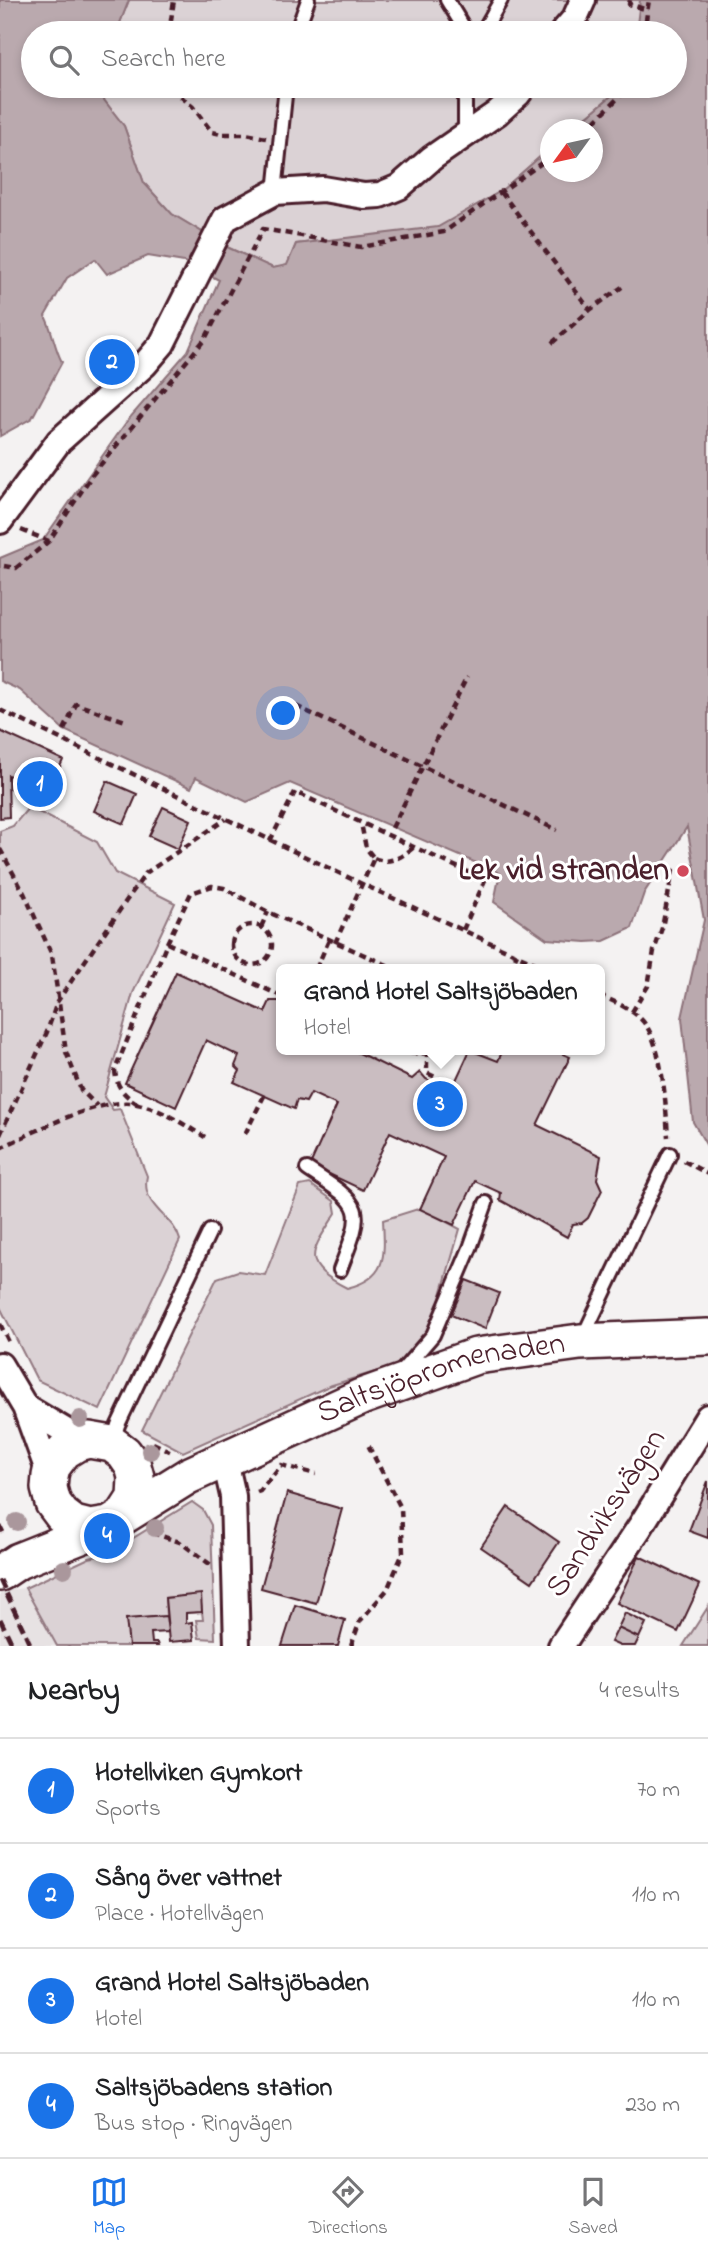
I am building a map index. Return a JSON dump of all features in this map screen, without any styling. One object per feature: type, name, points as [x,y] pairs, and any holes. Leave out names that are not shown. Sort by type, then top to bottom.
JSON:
[{"type":"street","points":[[572,21],[583,0]]},
{"type":"street","points":[[0,521],[59,441],[145,364],[162,344],[225,219],[275,192],[323,189],[364,196],[380,195],[399,187],[432,158],[514,98]]},
{"type":"street","name":"Saltsjöpromenaden","points":[[9,1567],[127,1524],[188,1476],[362,1397],[476,1356],[580,1342],[708,1337]]},
{"type":"street","points":[[0,1365],[25,1407],[62,1516],[74,1524],[90,1528],[127,1524],[135,1498],[136,1477],[111,1450],[67,1432],[25,1407]]},
{"type":"street","name":"Sandviksvägen","points":[[561,1646],[708,1418]]},
{"type":"street","points":[[9,1567],[51,1489],[52,1467],[64,1451],[77,1443],[111,1450]]},
{"type":"street","name":"Saltsjöpromenaden","points":[[111,1450],[146,1471],[188,1476]]},
{"type":"street","points":[[225,1461],[233,1496],[237,1646]]},
{"type":"lane","points":[[300,21],[308,0]]},
{"type":"lane","points":[[447,0],[460,21]]},
{"type":"lane","points":[[489,21],[501,0]]},
{"type":"lane","points":[[275,192],[285,98]]},
{"type":"lane","points":[[465,98],[465,135]]},
{"type":"lane","points":[[580,1342],[670,1154]]},
{"type":"lane","points":[[307,1170],[351,1200],[357,1215],[355,1230],[340,1270]]},
{"type":"lane","points":[[383,1390],[433,1335],[486,1203]]},
{"type":"lane","points":[[111,1450],[118,1425],[210,1231]]},
{"type":"path","points":[[171,21],[174,0]]},
{"type":"path","points":[[630,0],[629,4],[647,10]]},
{"type":"path","points":[[646,21],[649,0]]},
{"type":"path","points":[[183,98],[212,132],[246,134],[282,141]]},
{"type":"path","points":[[597,119],[618,98]]},
{"type":"path","points":[[295,233],[361,247],[444,232],[540,165]]},
{"type":"path","points":[[500,191],[590,310]]},
{"type":"path","points":[[4,566],[16,568],[49,541],[92,475],[205,339],[263,229]]},
{"type":"path","points":[[552,343],[622,287]]},
{"type":"path","points":[[392,828],[467,677]]},
{"type":"path","points":[[285,701],[557,830]]},
{"type":"path","points":[[64,730],[76,704],[128,722]]},
{"type":"path","points":[[0,710],[270,841],[538,964]]},
{"type":"path","points":[[270,841],[295,792],[485,880],[463,930]]},
{"type":"path","points":[[0,1135],[47,1032],[57,1002],[146,873],[226,820]]},
{"type":"path","points":[[361,823],[366,848],[374,858],[382,861],[393,860],[414,847]]},
{"type":"path","points":[[0,849],[24,893],[52,955],[66,1052],[81,1090],[97,1106]]},
{"type":"path","points":[[335,943],[374,858]]},
{"type":"path","points":[[632,1012],[648,986],[674,864]]},
{"type":"path","points":[[138,1104],[124,1094],[115,1081],[115,1070],[167,943],[191,893],[212,886],[224,888],[268,912],[381,964]]},
{"type":"path","points":[[261,927],[268,912]]},
{"type":"path","points":[[247,925],[261,927],[270,936],[270,954],[255,965],[242,963],[233,953],[232,939],[240,928],[247,925]]},
{"type":"path","points":[[318,964],[328,940]]},
{"type":"path","points":[[167,943],[276,994]]},
{"type":"path","points":[[512,964],[517,954]]},
{"type":"path","points":[[237,975],[242,963]]},
{"type":"path","points":[[605,998],[632,1012],[645,1024],[657,1059],[664,1094],[670,1154],[708,1174]]},
{"type":"path","points":[[427,1055],[427,1073],[453,1086]]},
{"type":"path","points":[[245,1134],[264,1096]]},
{"type":"path","points":[[0,1148],[97,1106],[118,1102],[138,1104],[155,1110],[205,1137]]},
{"type":"path","points":[[351,1646],[360,1621],[387,1590],[403,1553],[401,1508],[368,1445]]},
{"type":"path","points":[[260,1492],[281,1465],[316,1474]]},
{"type":"path","points":[[127,1524],[180,1542],[217,1570]]},
{"type":"shaded area","points":[[0,0],[129,0],[121,21],[21,21],[21,98],[104,98],[124,126],[144,183],[172,214],[229,248],[273,268],[287,265],[296,244],[438,227],[501,191],[540,157],[540,182],[603,182],[603,119],[584,119],[609,98],[687,98],[687,21],[637,21],[640,0],[708,0],[708,1148],[693,1122],[682,1018],[704,920],[687,827],[644,893],[632,928],[604,941],[547,939],[494,902],[500,873],[290,783],[247,802],[196,777],[191,788],[64,730],[20,690],[0,681],[0,558],[43,540],[127,421],[188,351],[219,280],[184,262],[148,256],[107,274],[95,259],[67,278],[45,316],[62,362],[32,418],[0,436]]},
{"type":"shaded area","points":[[129,0],[642,0],[639,21],[121,21]]},
{"type":"shaded area","points":[[104,98],[609,98],[584,119],[540,119],[540,157],[501,191],[438,228],[296,244],[287,266],[273,268],[229,248],[172,214],[144,183],[124,126]]},
{"type":"shaded area","points":[[29,807],[97,842],[115,873],[175,903],[133,993],[104,1097],[113,1110],[120,1109],[147,1176],[148,1196],[172,1225],[180,1240],[100,1410],[37,1380],[0,1307],[0,831],[13,826]]},
{"type":"shaded area","points":[[310,1184],[334,1201],[336,1213],[316,1247],[316,1263],[321,1271],[347,1288],[370,1278],[381,1264],[384,1245],[383,1220],[421,1208],[460,1229],[430,1333],[401,1364],[329,1386],[183,1452],[142,1430],[217,1278],[238,1271],[265,1275],[300,1186]]},
{"type":"shaded area","points":[[192,1502],[203,1510],[211,1525],[215,1639],[199,1638],[196,1620],[203,1620],[200,1595],[165,1598],[166,1616],[127,1620],[129,1646],[57,1646],[25,1588],[89,1558],[107,1554]]},
{"type":"shaded area","points":[[25,1588],[57,1646],[0,1646],[0,1591]]},
{"type":"shaded area","points":[[708,1607],[708,1646],[683,1646]]},
{"type":"building","points":[[0,731],[63,760],[48,794],[8,775],[9,817],[0,818]]},
{"type":"building","points":[[107,781],[137,794],[124,824],[94,811]]},
{"type":"building","points":[[163,807],[191,820],[178,849],[149,836]]},
{"type":"building","points":[[176,972],[265,1012],[270,1001],[276,1001],[276,1055],[363,1055],[412,1079],[420,1072],[426,1079],[451,1091],[468,1055],[483,1055],[498,1061],[501,1055],[565,1055],[570,1057],[537,1125],[601,1156],[597,1179],[602,1190],[588,1218],[582,1223],[573,1224],[567,1237],[500,1200],[501,1193],[475,1181],[454,1225],[420,1209],[444,1157],[390,1132],[363,1190],[310,1165],[337,1105],[311,1093],[306,1102],[297,1100],[294,1109],[234,1082],[240,1071],[235,1066],[239,1056],[206,1040],[176,1107],[125,1083]]},
{"type":"building","points":[[466,1280],[499,1293],[485,1329],[451,1315]]},
{"type":"building","points":[[708,1481],[708,1538],[689,1531]]},
{"type":"building","points":[[287,1493],[342,1509],[316,1603],[261,1588]]},
{"type":"building","points":[[508,1507],[559,1542],[532,1582],[481,1547]]},
{"type":"building","points":[[639,1556],[700,1585],[678,1632],[617,1603]]},
{"type":"building","points":[[201,1594],[202,1612],[186,1613],[186,1623],[192,1622],[194,1640],[169,1642],[165,1598]]},
{"type":"building","points":[[295,1605],[345,1620],[338,1646],[282,1646]]},
{"type":"building","points":[[625,1613],[646,1623],[639,1638],[618,1628]]},
{"type":"building","points":[[166,1616],[168,1632],[151,1633],[152,1643],[157,1643],[158,1646],[129,1646],[126,1619]]},
{"type":"building","points":[[618,1628],[639,1638],[635,1646],[620,1646],[611,1642]]},
{"type":"railway","points":[[0,1580],[31,1646]]},
{"type":"railway","points":[[0,1619],[13,1646]]},
{"type":"place","name":"Sång över vattnet","points":[[112,362]]},
{"type":"place","name":"Hotellviken Gymkort","points":[[40,784]]},
{"type":"place","name":"Lek vid stranden","points":[[683,871]]},
{"type":"place","name":"Grand Hotel Saltsjöbaden","points":[[440,1104]]},
{"type":"place","name":"Saltsjöbadens station","points":[[107,1536]]}]
